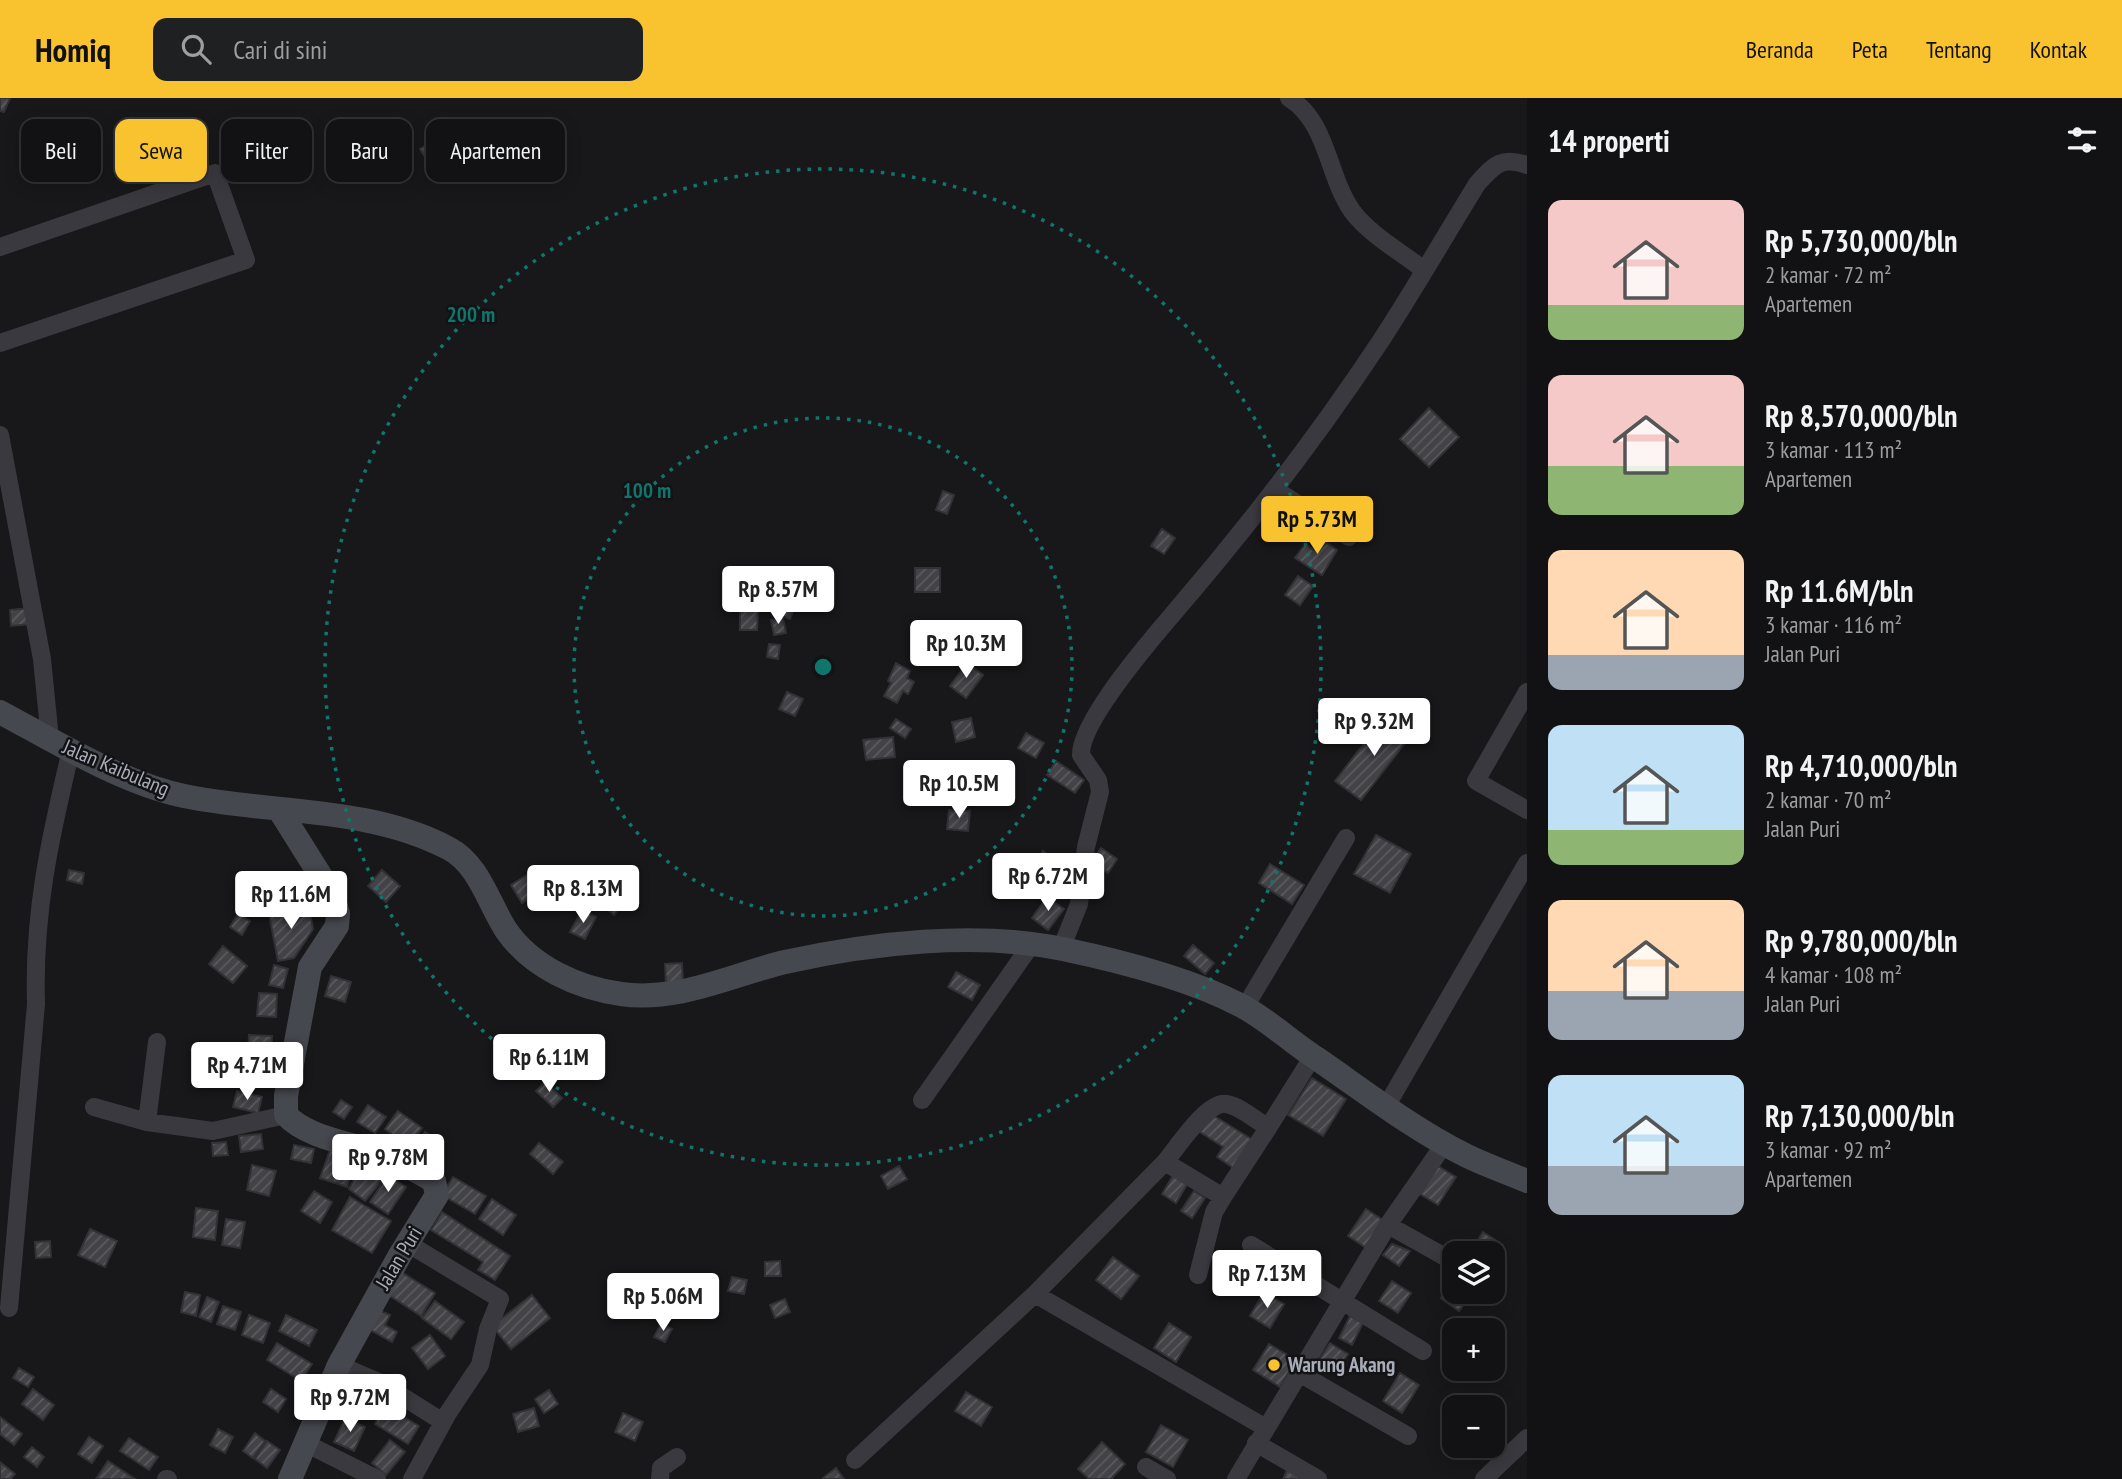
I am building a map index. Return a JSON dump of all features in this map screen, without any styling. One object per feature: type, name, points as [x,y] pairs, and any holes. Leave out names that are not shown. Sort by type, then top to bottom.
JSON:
[{"type":"street","points":[[1289,98],[1311,117],[1350,208],[1366,225],[1424,270]]},
{"type":"street","points":[[1061,949],[1079,904],[1086,847],[1100,793],[1098,780],[1081,760],[1085,735],[1143,649],[1276,490],[1382,340],[1478,184],[1495,163],[1508,159],[1527,165]]},
{"type":"street","points":[[0,247],[215,173],[246,260],[0,344]]},
{"type":"street","points":[[0,435],[60,745],[38,907],[34,954],[36,1004],[9,1308]]},
{"type":"street","points":[[1276,490],[1349,537]]},
{"type":"street","points":[[1527,692],[1476,781],[1527,810]]},
{"type":"street","name":"Jalan Kaibulang","points":[[0,712],[60,745],[157,788],[183,796],[280,811],[359,818],[453,850],[464,859],[507,932],[530,956],[556,974],[624,995],[700,990],[788,962],[906,944],[995,941],[1061,949],[1192,984],[1245,1007],[1313,1056],[1445,1143],[1527,1181]]},
{"type":"street","points":[[94,1107],[147,1122],[213,1131],[286,1115],[286,1096],[310,967],[333,933],[338,913],[332,894],[280,811]]},
{"type":"street","points":[[1245,1007],[1346,838]]},
{"type":"street","points":[[1387,1105],[1527,863]]},
{"type":"street","points":[[922,1100],[1031,945]]},
{"type":"street","points":[[147,1122],[157,1042]]},
{"type":"street","points":[[1198,1275],[1214,1212],[1313,1056]]},
{"type":"street","points":[[855,1460],[1035,1294],[1166,1162],[1204,1114],[1216,1104],[1228,1104],[1268,1128]]},
{"type":"street","name":"Jalan Puri","points":[[286,1115],[308,1129],[380,1154],[434,1181],[437,1195],[407,1243],[340,1365],[290,1479]]},
{"type":"street","points":[[1236,1479],[1388,1225],[1445,1143]]},
{"type":"street","points":[[1166,1162],[1223,1197]]},
{"type":"street","points":[[1388,1225],[1442,1255]]},
{"type":"street","points":[[407,1243],[500,1299],[488,1329],[480,1365],[443,1422],[412,1479]]},
{"type":"street","points":[[1251,1245],[1423,1351]]},
{"type":"street","points":[[1035,1294],[1266,1427]]},
{"type":"street","points":[[340,1365],[381,1382],[443,1422]]},
{"type":"street","points":[[1299,1373],[1408,1436]]},
{"type":"street","points":[[1484,1479],[1527,1438]]},
{"type":"street","points":[[1256,1443],[1318,1479]]},
{"type":"street","points":[[307,1444],[377,1479]]},
{"type":"street","points":[[660,1479],[661,1468],[677,1457]]},
{"type":"street","points":[[1146,1467],[1167,1479]]},
{"type":"building","points":[[0,98],[10,98],[4,112],[0,111]]},
{"type":"building","points":[[426,145],[426,158],[420,149]]},
{"type":"building","points":[[1429,408],[1459,437],[1429,467],[1400,439]]},
{"type":"building","points":[[943,491],[954,495],[947,514],[936,510]]},
{"type":"building","points":[[1310,520],[1322,527],[1314,540],[1302,533]]},
{"type":"building","points":[[1162,529],[1175,538],[1164,554],[1151,546]]},
{"type":"building","points":[[1321,539],[1337,550],[1322,575],[1295,558],[1305,544],[1314,550]]},
{"type":"building","points":[[915,568],[940,568],[940,592],[915,592]]},
{"type":"building","points":[[1298,576],[1313,586],[1300,605],[1285,595]]},
{"type":"building","points":[[784,600],[796,604],[790,619],[779,615]]},
{"type":"building","points":[[30,608],[31,624],[11,626],[10,610]]},
{"type":"building","points":[[740,611],[758,611],[757,630],[740,630]]},
{"type":"building","points":[[783,618],[786,633],[774,635],[771,620]]},
{"type":"building","points":[[769,644],[780,645],[778,659],[767,657]]},
{"type":"building","points":[[896,663],[910,671],[907,678],[914,682],[908,694],[903,691],[897,703],[884,696],[891,683],[888,681]]},
{"type":"building","points":[[967,663],[983,675],[966,698],[950,686]]},
{"type":"building","points":[[787,692],[803,699],[795,716],[779,709]]},
{"type":"building","points":[[1386,715],[1412,734],[1361,800],[1335,781]]},
{"type":"building","points":[[971,718],[975,737],[956,742],[952,722]]},
{"type":"building","points":[[896,719],[911,729],[905,738],[890,728]]},
{"type":"building","points":[[1026,733],[1044,743],[1036,758],[1018,748]]},
{"type":"building","points":[[893,737],[895,757],[866,760],[863,740]]},
{"type":"building","points":[[1056,761],[1084,780],[1075,793],[1047,775]]},
{"type":"building","points":[[943,782],[963,783],[962,803],[942,802]]},
{"type":"building","points":[[949,810],[970,811],[968,831],[947,829]]},
{"type":"building","points":[[1376,835],[1411,854],[1390,893],[1354,874]]},
{"type":"building","points":[[1101,848],[1117,859],[1108,873],[1092,862]]},
{"type":"building","points":[[1043,851],[1066,867],[1057,881],[1034,865]]},
{"type":"building","points":[[1270,864],[1304,885],[1292,904],[1259,883]]},
{"type":"building","points":[[69,870],[84,873],[82,884],[67,880]]},
{"type":"building","points":[[382,870],[400,886],[386,902],[368,886]]},
{"type":"building","points":[[532,872],[543,890],[522,903],[511,885]]},
{"type":"building","points":[[256,880],[268,899],[252,908],[240,890]]},
{"type":"building","points":[[616,886],[629,896],[614,915],[601,904]]},
{"type":"building","points":[[1047,897],[1064,909],[1048,930],[1032,918]]},
{"type":"building","points":[[309,907],[313,929],[294,958],[278,961],[269,914]]},
{"type":"building","points":[[582,910],[596,917],[585,939],[570,932]]},
{"type":"building","points":[[238,914],[250,921],[242,935],[230,927]]},
{"type":"building","points":[[1193,945],[1214,963],[1205,974],[1184,956]]},
{"type":"building","points":[[223,946],[247,966],[233,983],[209,964]]},
{"type":"building","points":[[682,963],[683,983],[666,984],[665,964]]},
{"type":"building","points":[[274,965],[288,969],[283,988],[269,985]]},
{"type":"building","points":[[956,972],[980,985],[972,1000],[948,987]]},
{"type":"building","points":[[331,976],[351,982],[345,1002],[325,996]]},
{"type":"building","points":[[259,993],[277,994],[276,1017],[257,1016]]},
{"type":"building","points":[[249,1035],[272,1036],[271,1056],[248,1055]]},
{"type":"building","points":[[1312,1078],[1346,1099],[1323,1136],[1288,1115]]},
{"type":"building","points":[[545,1082],[562,1098],[553,1107],[536,1091]]},
{"type":"building","points":[[237,1091],[262,1097],[258,1113],[233,1107]]},
{"type":"building","points":[[341,1100],[352,1107],[344,1119],[333,1112]]},
{"type":"building","points":[[368,1105],[386,1117],[375,1133],[357,1122]]},
{"type":"building","points":[[398,1111],[422,1128],[408,1147],[385,1129]]},
{"type":"building","points":[[1211,1114],[1253,1140],[1235,1169],[1217,1157],[1223,1147],[1200,1132]]},
{"type":"building","points":[[425,1132],[443,1143],[430,1165],[412,1154]]},
{"type":"building","points":[[261,1134],[263,1149],[241,1152],[239,1136]]},
{"type":"building","points":[[226,1142],[228,1155],[213,1156],[212,1143]]},
{"type":"building","points":[[539,1143],[563,1162],[553,1174],[530,1154]]},
{"type":"building","points":[[294,1145],[314,1149],[311,1163],[291,1159]]},
{"type":"building","points":[[331,1147],[358,1156],[347,1187],[320,1178]]},
{"type":"building","points":[[363,1160],[385,1177],[365,1201],[349,1189]]},
{"type":"building","points":[[252,1165],[276,1171],[269,1196],[247,1190]]},
{"type":"building","points":[[899,1166],[907,1179],[888,1189],[881,1176]]},
{"type":"building","points":[[1438,1166],[1456,1177],[1438,1205],[1420,1194]]},
{"type":"building","points":[[1174,1174],[1188,1183],[1176,1203],[1162,1194]]},
{"type":"building","points":[[388,1175],[406,1187],[388,1214],[370,1202]]},
{"type":"building","points":[[453,1177],[486,1196],[475,1214],[442,1195]]},
{"type":"building","points":[[314,1191],[332,1202],[320,1223],[301,1211]]},
{"type":"building","points":[[1194,1191],[1205,1198],[1192,1218],[1181,1211]]},
{"type":"building","points":[[350,1197],[391,1221],[372,1253],[332,1230]]},
{"type":"building","points":[[492,1199],[516,1215],[503,1235],[479,1219]]},
{"type":"building","points":[[196,1208],[218,1211],[215,1240],[193,1237]]},
{"type":"building","points":[[1366,1209],[1386,1222],[1368,1249],[1348,1236]]},
{"type":"building","points":[[442,1212],[510,1256],[495,1280],[478,1270],[483,1262],[431,1230]]},
{"type":"building","points":[[226,1219],[245,1222],[240,1248],[222,1245]]},
{"type":"building","points":[[90,1229],[117,1241],[105,1267],[78,1255]]},
{"type":"building","points":[[1483,1232],[1497,1241],[1477,1241]]},
{"type":"building","points":[[50,1241],[51,1257],[36,1258],[35,1242]]},
{"type":"building","points":[[1392,1244],[1410,1251],[1399,1266],[1383,1255]]},
{"type":"building","points":[[1113,1257],[1139,1276],[1121,1299],[1096,1280]]},
{"type":"building","points":[[780,1261],[781,1276],[765,1276],[765,1262]]},
{"type":"building","points":[[398,1270],[435,1293],[421,1316],[384,1292]]},
{"type":"building","points":[[732,1277],[747,1280],[744,1294],[728,1291]]},
{"type":"building","points":[[667,1279],[686,1281],[684,1295],[666,1293]]},
{"type":"building","points":[[1392,1281],[1411,1293],[1398,1313],[1379,1301]]},
{"type":"building","points":[[185,1292],[200,1295],[196,1316],[181,1312]]},
{"type":"building","points":[[1264,1292],[1284,1304],[1270,1328],[1250,1316]]},
{"type":"building","points":[[532,1295],[550,1318],[511,1349],[492,1326]]},
{"type":"building","points":[[207,1297],[219,1302],[211,1322],[199,1317]]},
{"type":"building","points":[[785,1299],[790,1312],[775,1318],[770,1305]]},
{"type":"building","points":[[435,1301],[464,1322],[451,1339],[422,1318]]},
{"type":"building","points":[[1449,1304],[1464,1304],[1459,1311]]},
{"type":"building","points":[[223,1306],[241,1312],[235,1330],[217,1324]]},
{"type":"building","points":[[378,1310],[390,1315],[385,1325],[397,1332],[392,1342],[369,1329]]},
{"type":"building","points":[[249,1315],[270,1323],[263,1343],[242,1335]]},
{"type":"building","points":[[286,1315],[317,1330],[309,1346],[279,1331]]},
{"type":"building","points":[[1350,1316],[1363,1323],[1352,1345],[1339,1338]]},
{"type":"building","points":[[661,1323],[672,1329],[665,1342],[654,1337]]},
{"type":"building","points":[[1169,1323],[1191,1337],[1176,1362],[1154,1348]]},
{"type":"building","points":[[430,1335],[445,1356],[428,1369],[412,1348]]},
{"type":"building","points":[[277,1343],[312,1364],[301,1381],[267,1360]]},
{"type":"building","points":[[1330,1343],[1348,1354],[1337,1371],[1319,1360]]},
{"type":"building","name":"Warung Akang","points":[[1269,1344],[1296,1360],[1280,1387],[1253,1370]]},
{"type":"building","points":[[19,1368],[34,1377],[28,1387],[13,1378]]},
{"type":"building","points":[[345,1373],[361,1381],[343,1416],[327,1408]]},
{"type":"building","points":[[1400,1373],[1419,1385],[1402,1413],[1383,1401]]},
{"type":"building","points":[[33,1389],[54,1405],[43,1420],[22,1404]]},
{"type":"building","points":[[271,1389],[286,1399],[278,1412],[263,1402]]},
{"type":"building","points":[[549,1390],[558,1404],[544,1413],[535,1399]]},
{"type":"building","points":[[966,1392],[992,1407],[981,1426],[955,1411]]},
{"type":"building","points":[[386,1398],[401,1407],[397,1413],[419,1426],[408,1444],[375,1424]]},
{"type":"building","points":[[534,1408],[539,1426],[518,1432],[513,1414]]},
{"type":"building","points":[[623,1413],[643,1422],[635,1441],[615,1432]]},
{"type":"building","points":[[0,1417],[22,1434],[14,1445],[0,1434]]},
{"type":"building","points":[[345,1418],[365,1427],[354,1451],[334,1442]]},
{"type":"building","points":[[1161,1425],[1188,1440],[1173,1467],[1146,1452]]},
{"type":"building","points":[[218,1429],[233,1437],[225,1453],[210,1445]]},
{"type":"building","points":[[255,1433],[265,1441],[253,1458],[243,1451]]},
{"type":"building","points":[[89,1437],[103,1446],[92,1463],[78,1454]]},
{"type":"building","points":[[129,1438],[158,1457],[149,1470],[120,1451]]},
{"type":"building","points":[[390,1440],[405,1452],[386,1475],[372,1463]]},
{"type":"building","points":[[267,1441],[280,1450],[267,1468],[255,1459]]},
{"type":"building","points":[[1102,1442],[1125,1464],[1111,1479],[1089,1479],[1078,1469]]},
{"type":"building","points":[[32,1447],[44,1457],[37,1467],[24,1457]]},
{"type":"building","points":[[108,1461],[135,1479],[96,1479]]},
{"type":"building","points":[[0,1462],[15,1474],[11,1479],[0,1479]]},
{"type":"building","points":[[836,1468],[844,1479],[823,1478]]},
{"type":"building","points":[[1287,1470],[1305,1479],[1283,1479]]},
{"type":"place","name":"Warung Akang","points":[[1274,1365]]}]
